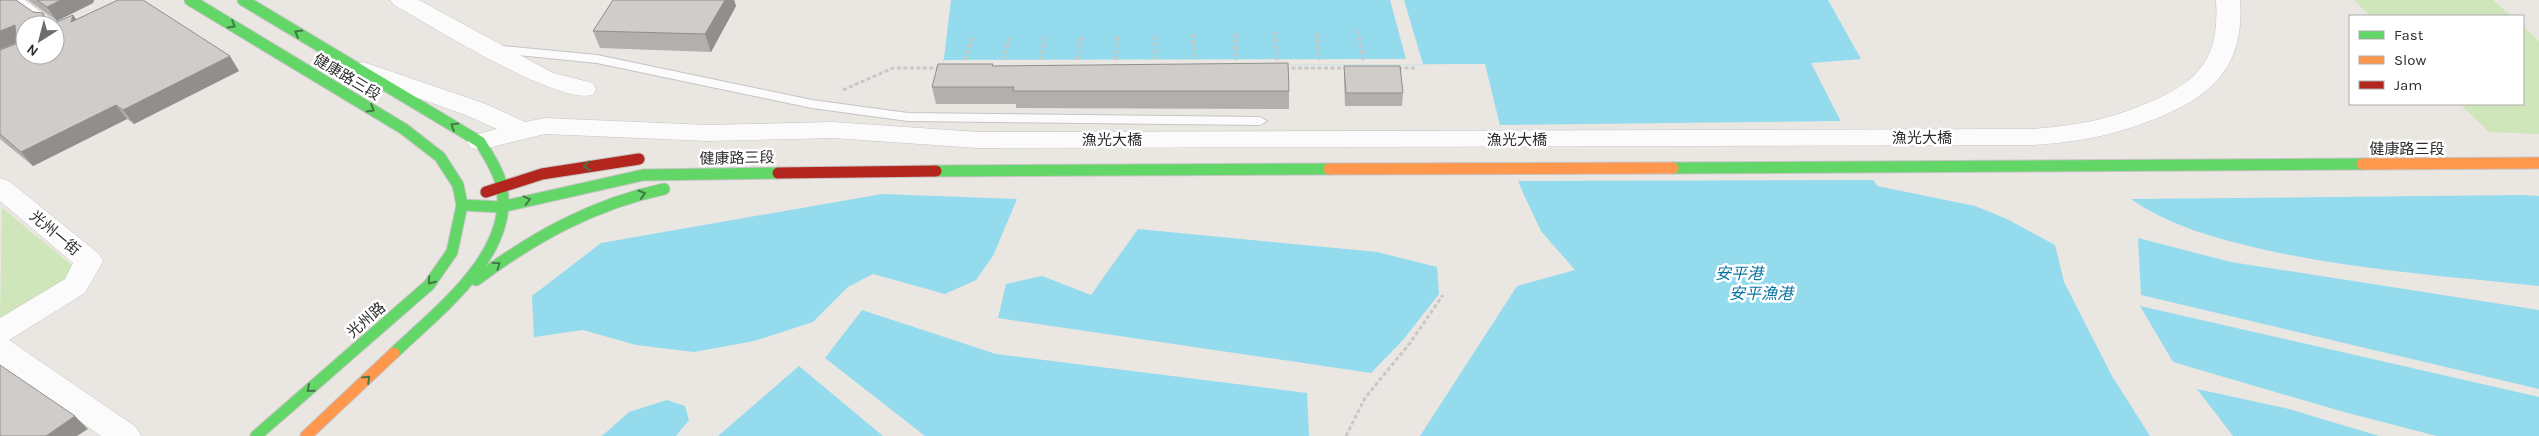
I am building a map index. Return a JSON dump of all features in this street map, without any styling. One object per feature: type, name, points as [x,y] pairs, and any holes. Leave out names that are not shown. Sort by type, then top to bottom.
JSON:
[{"type":"street","name":"健康路三段","points":[[190,0],[404,129],[440,157],[458,185],[462,205],[501,207],[643,175],[1088,170]]},
{"type":"street","name":"健康路三段","points":[[243,0],[480,142],[496,166],[502,184],[501,207]]},
{"type":"street","points":[[402,0],[544,78],[584,88]]},
{"type":"street","name":"漁光大橋","points":[[480,142],[545,126],[708,133],[833,130],[978,140],[2033,138],[2100,129],[2152,110],[2194,91],[2206,80],[2222,51],[2227,36],[2228,0]]},
{"type":"street","points":[[354,67],[477,110],[522,131]]},
{"type":"street","points":[[462,205],[502,184],[564,169],[649,160]]},
{"type":"street","name":"健康路三段","points":[[688,163],[827,172]]},
{"type":"street","name":"健康路三段","points":[[2275,165],[2539,163]]},
{"type":"street","name":"漁光大橋","points":[[1088,170],[2275,165]]},
{"type":"street","points":[[701,186],[827,172]]},
{"type":"street","name":"光州一街","points":[[0,187],[89,261],[75,286],[0,332]]},
{"type":"street","points":[[306,436],[419,330],[477,279],[538,236],[597,207],[655,190],[674,188]]},
{"type":"street","name":"光州路","points":[[256,436],[429,285],[452,252],[462,205]]},
{"type":"street","points":[[419,330],[471,274],[493,244],[501,207]]},
{"type":"street","points":[[0,349],[126,436]]},
{"type":"lane","points":[[16,0],[41,15]]},
{"type":"lane","points":[[490,48],[596,59],[812,104],[908,117],[1260,121]]},
{"type":"path","points":[[1358,31],[1362,60]]},
{"type":"path","points":[[1276,32],[1277,60]]},
{"type":"path","points":[[1317,32],[1319,60]]},
{"type":"path","points":[[1235,33],[1236,60]]},
{"type":"path","points":[[1193,34],[1196,60]]},
{"type":"path","points":[[1040,60],[1045,36]]},
{"type":"path","points":[[1115,60],[1118,36]]},
{"type":"path","points":[[1155,36],[1156,60]]},
{"type":"path","points":[[1078,60],[1082,37]]},
{"type":"path","points":[[966,60],[972,38]]},
{"type":"path","points":[[1004,60],[1009,38]]},
{"type":"path","points":[[812,104],[893,68],[952,68]]},
{"type":"path","points":[[1277,68],[1356,68]]},
{"type":"path","points":[[1396,68],[1415,68]]},
{"type":"path","points":[[1346,436],[1350,425],[1372,390],[1410,343],[1443,295]]},
{"type":"green space","points":[[2354,0],[2493,0],[2510,15],[2369,15]]},
{"type":"green space","points":[[2524,27],[2539,41],[2539,134],[2489,132],[2461,105],[2524,105]]},
{"type":"green space","points":[[2,208],[74,267],[66,282],[0,322]]},
{"type":"water","name":"安平漁港","points":[[951,0],[1828,0],[1861,59],[1811,63],[1855,149],[1877,186],[1975,206],[2007,219],[2055,245],[2064,282],[2112,376],[2150,436],[1420,436],[1517,286],[1575,270],[1541,231],[1523,193],[1506,150],[1485,64],[943,66]]},
{"type":"water","points":[[882,194],[1017,199],[993,256],[976,280],[945,294],[873,274],[848,287],[813,322],[754,341],[694,352],[636,345],[583,330],[534,337],[532,296],[601,243]]},
{"type":"water","points":[[2539,196],[2539,286],[2398,272],[2292,256],[2192,230],[2161,216],[2131,199]]},
{"type":"water","points":[[1138,229],[1377,252],[1437,267],[1439,294],[1403,340],[1371,373],[998,318],[1006,284],[1042,276],[1091,295]]},
{"type":"water","points":[[2138,238],[2231,262],[2539,310],[2539,389],[2141,295]]},
{"type":"water","points":[[2140,306],[2539,397],[2539,436],[2437,436],[2344,412],[2173,362]]},
{"type":"water","points":[[862,310],[996,354],[1307,393],[1309,436],[925,436],[825,358]]},
{"type":"water","points":[[799,366],[883,436],[718,436]]},
{"type":"water","points":[[2197,389],[2289,409],[2379,436],[2233,436]]},
{"type":"water","points":[[667,400],[685,406],[689,420],[676,436],[602,436],[629,412]]},
{"type":"pier","points":[[1390,0],[1404,0],[1423,64],[943,66],[944,60],[1406,59]]},
{"type":"pier","points":[[1843,121],[1877,180],[1516,181],[1504,151],[1497,125]]},
{"type":"building","points":[[0,0],[16,0],[33,12],[43,13],[43,15],[15,15],[15,25],[0,31]]},
{"type":"building","points":[[37,0],[61,0],[47,7]]},
{"type":"building","points":[[118,0],[143,0],[230,56],[123,110],[116,105],[21,152],[0,134],[0,50],[15,44],[15,65],[65,65],[65,18],[73,15],[71,22]]},
{"type":"building","points":[[613,0],[725,0],[705,34],[593,31]]},
{"type":"building","points":[[1288,63],[1289,91],[1013,91],[1014,87],[932,87],[938,64],[993,64],[992,66]]},
{"type":"building","points":[[1344,66],[1400,66],[1403,93],[1346,93]]},
{"type":"building","points":[[0,365],[75,416],[46,436],[0,436]]},
{"type":"traffic: fast","points":[[190,0],[404,129],[440,157],[458,185],[462,205],[452,252],[429,285],[256,436]]},
{"type":"traffic: fast","points":[[243,0],[480,142],[497,171],[502,190],[502,211],[492,246],[474,273],[461,288],[394,353]]},
{"type":"traffic: fast","points":[[1673,168],[2362,164]]},
{"type":"traffic: fast","points":[[936,171],[1329,169]]},
{"type":"traffic: fast","points":[[462,205],[501,207],[643,175],[778,173]]},
{"type":"traffic: fast","points":[[476,280],[519,249],[564,223],[613,202],[664,189]]},
{"type":"traffic: slow","points":[[2362,164],[2539,163]]},
{"type":"traffic: slow","points":[[1329,169],[1673,168]]},
{"type":"traffic: slow","points":[[306,436],[394,353]]},
{"type":"traffic: jam","points":[[486,192],[542,174],[639,159]]},
{"type":"traffic: jam","points":[[778,173],[936,171]]},
{"type":"water label","name":"安平港","points":[[1739,273]]}]
